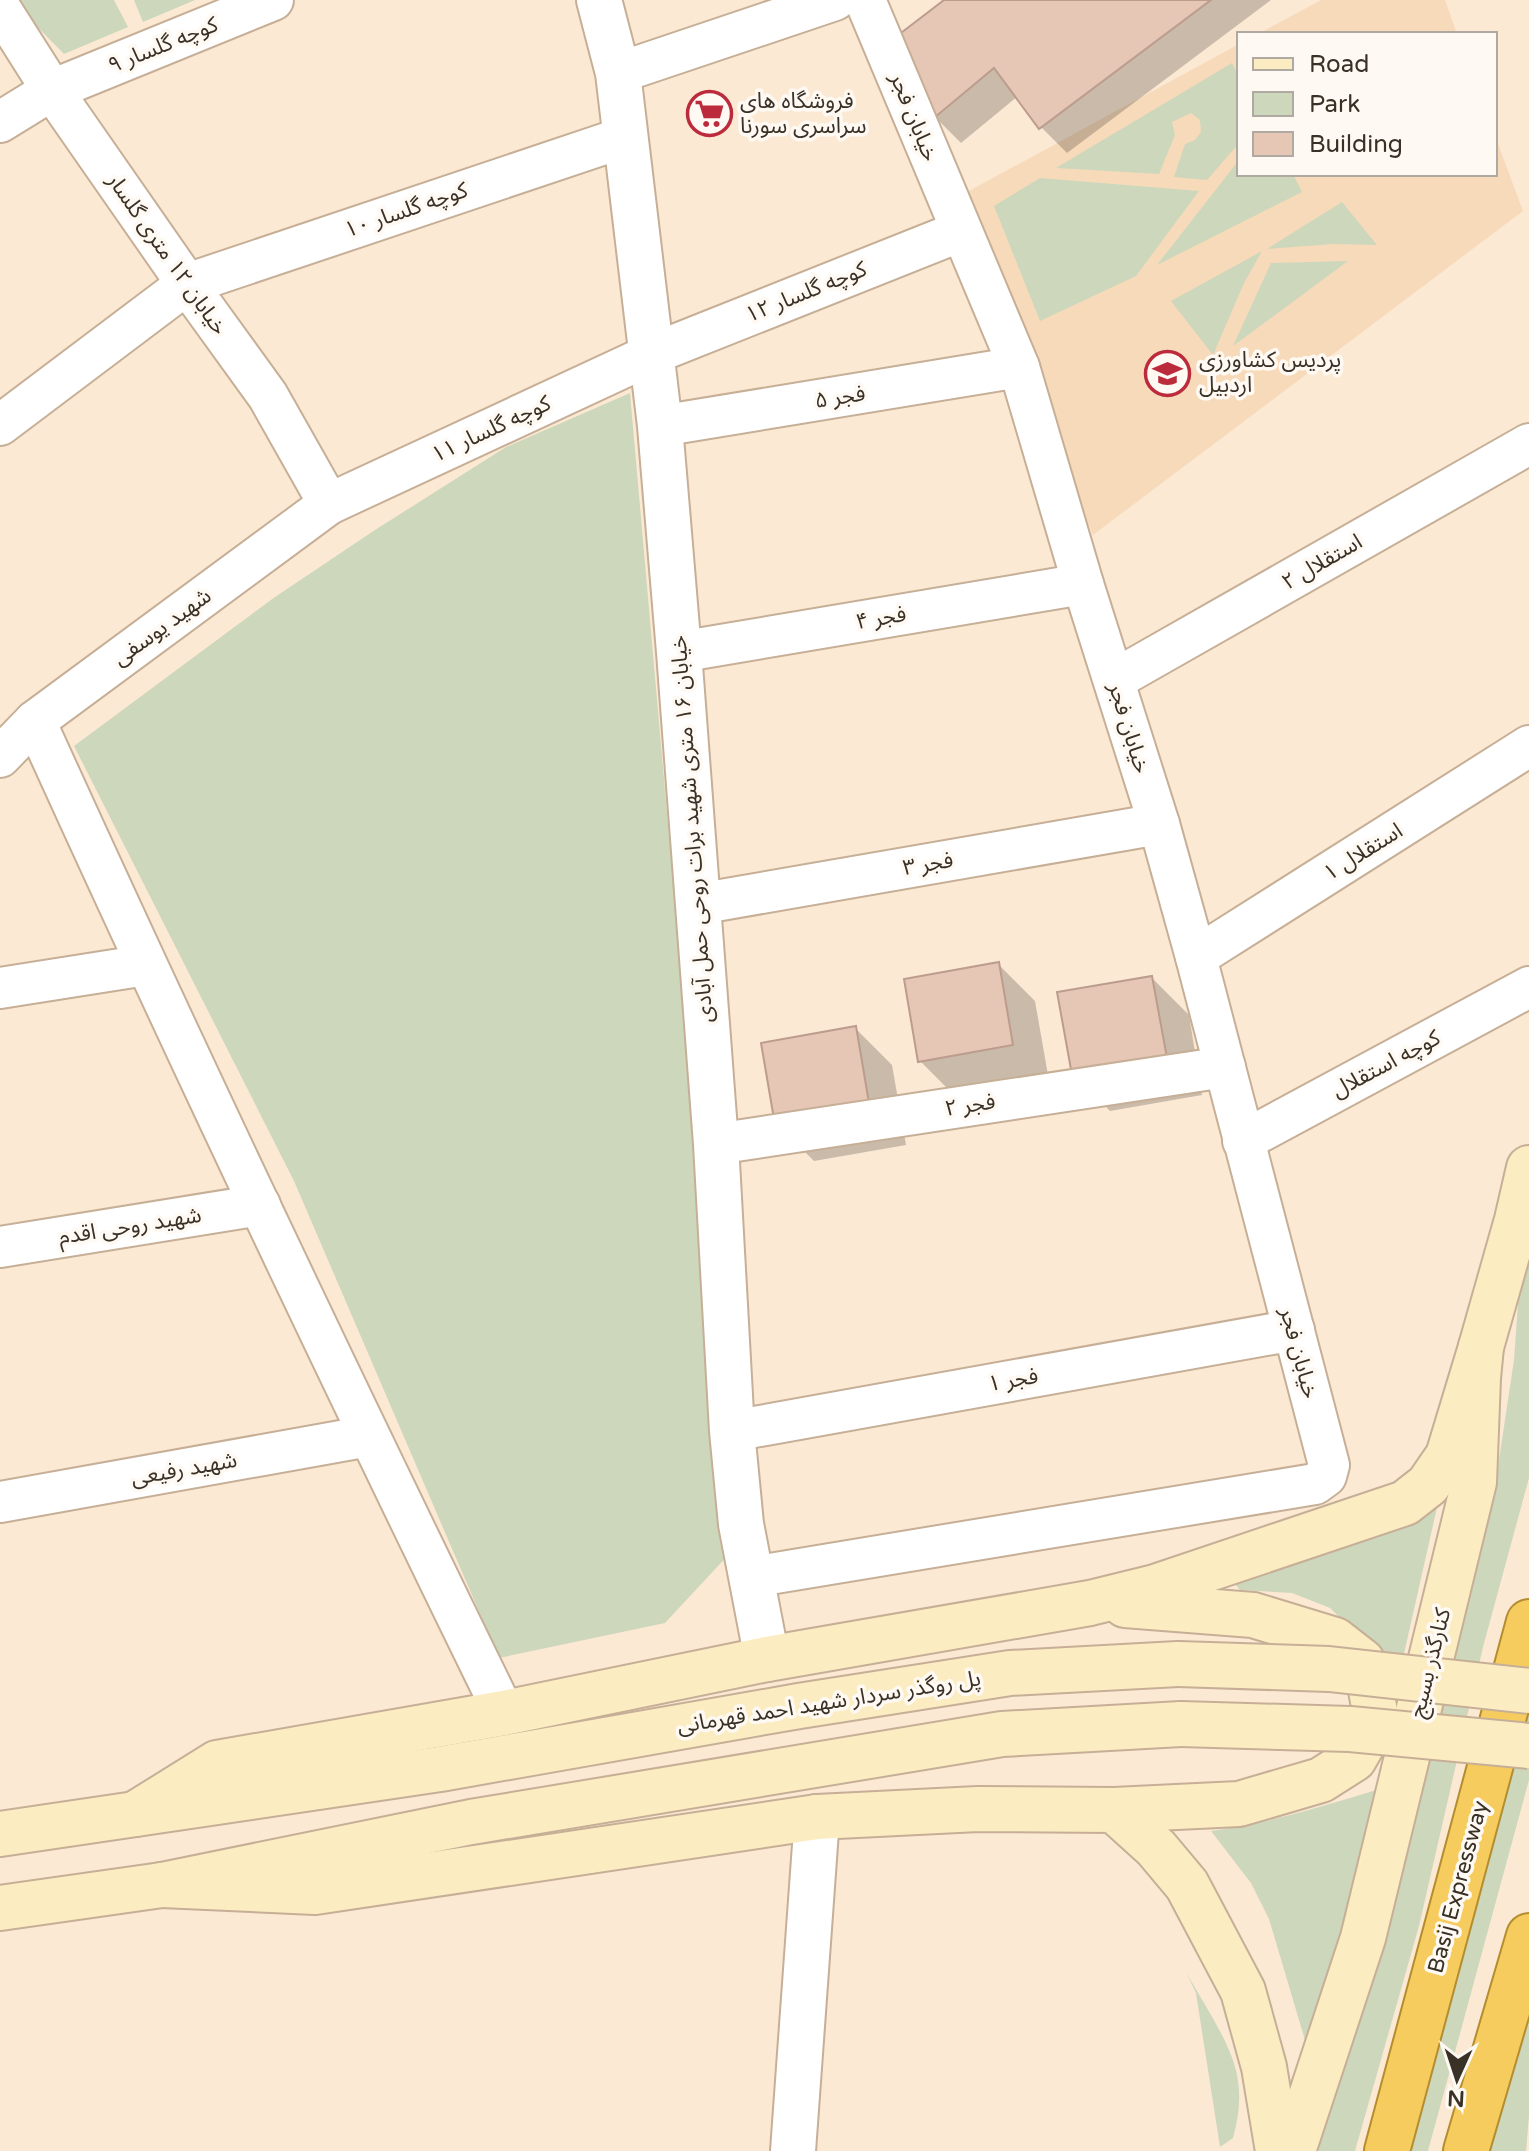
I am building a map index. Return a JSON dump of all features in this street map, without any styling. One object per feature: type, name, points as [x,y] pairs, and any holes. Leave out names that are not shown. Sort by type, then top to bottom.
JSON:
[{"type":"highway","name":"Basij Expressway","points":[[1387,2151],[1529,1622]]},
{"type":"highway","points":[[1466,2151],[1529,1936]]},
{"type":"main road","name":"کنارگذر بسیج","points":[[1293,2151],[1363,1938],[1474,1482],[1481,1347],[1529,1168]]},
{"type":"main road","points":[[135,1814],[217,1763],[504,1713],[767,1659],[1090,1603],[1155,1587],[1410,1501],[1431,1482],[1448,1456],[1481,1347]]},
{"type":"main road","points":[[162,1885],[315,1892],[817,1817],[978,1809],[1114,1810],[1239,1804],[1321,1780],[1354,1759],[1366,1738],[1375,1712],[1362,1661],[1329,1638],[1253,1615],[1090,1603]]},
{"type":"main road","name":"پل روگذر سردار شهید احمد قهرمانی","points":[[0,1834],[440,1769],[799,1706],[1010,1673],[1178,1664],[1329,1669],[1529,1691]]},
{"type":"main road","points":[[0,1908],[162,1885],[471,1822],[986,1737],[1181,1724],[1350,1729],[1529,1746]]},
{"type":"main road","points":[[1114,1810],[1156,1848],[1187,1885],[1243,1991],[1264,2067],[1278,2151]]},
{"type":"street","name":"کوچه گلسار ۹","points":[[0,122],[52,90],[273,0]]},
{"type":"street","name":"خیابان ۱۶ متری شهید برات روحی حمل آبادی","points":[[599,0],[618,73],[660,426],[716,1144],[732,1431],[741,1524],[767,1659]]},
{"type":"street","points":[[618,73],[835,0]]},
{"type":"street","name":"خیابان فجر","points":[[751,1577],[1315,1484],[1326,1476],[1329,1465],[1159,824],[1019,367],[865,0]]},
{"type":"street","name":"خیابان ۱۲ متری گلسار","points":[[0,8],[52,90],[268,396],[329,504]]},
{"type":"street","name":"کوچه گلسار ۱۰","points":[[0,425],[187,284],[625,137]]},
{"type":"street","name":"کوچه گلسار ۱۲","points":[[652,354],[961,231]]},
{"type":"street","name":"کوچه گلسار ۱۱","points":[[329,504],[652,354]]},
{"type":"street","name":"فجر ۵","points":[[660,426],[1019,367]]},
{"type":"street","name":"استقلال ۲","points":[[1114,680],[1529,444]]},
{"type":"street","name":"شهید یوسفی","points":[[0,757],[35,721],[329,504]]},
{"type":"street","name":"فجر ۴","points":[[679,652],[1083,584]]},
{"type":"street","points":[[35,721],[146,965],[504,1713]]},
{"type":"street","name":"استقلال ۱","points":[[1196,957],[1529,746]]},
{"type":"street","name":"فجر ۳","points":[[698,904],[1159,824]]},
{"type":"street","points":[[0,988],[146,965]]},
{"type":"street","name":"کوچه استقلال","points":[[1243,1141],[1529,987]]},
{"type":"street","name":"فجر ۲","points":[[716,1144],[1225,1067]]},
{"type":"street","name":"شهید روحی اقدم","points":[[0,1247],[260,1205]]},
{"type":"street","name":"فجر ۱","points":[[732,1431],[1294,1330]]},
{"type":"street","name":"شهید رفیعی","points":[[0,1502],[369,1436]]},
{"type":"street","points":[[793,2151],[817,1817]]},
{"type":"shaded area","points":[[1321,0],[1445,0],[1456,32],[1262,32]]},
{"type":"shaded area","name":"پردیس کشاورزی اردبیل","points":[[1237,45],[1237,176],[1497,176],[1497,141],[1523,211],[1093,535],[958,197]]},
{"type":"green space","points":[[19,0],[114,0],[128,27],[64,54],[15,4]]},
{"type":"green space","points":[[134,0],[195,0],[143,22]]},
{"type":"green space","points":[[1232,63],[1237,73],[1237,145],[1207,180],[1174,177],[1185,144],[1195,140],[1201,132],[1200,120],[1191,113],[1172,122],[1175,135],[1159,174],[1056,168]]},
{"type":"green space","points":[[1237,163],[1237,176],[1294,176],[1302,192],[1157,265]]},
{"type":"green space","points":[[1040,178],[1199,191],[1136,276],[1040,321],[994,206]]},
{"type":"green space","points":[[1342,202],[1377,245],[1333,244],[1267,249]]},
{"type":"green space","points":[[1262,251],[1244,283],[1213,355],[1171,301]]},
{"type":"green space","points":[[1348,261],[1233,346],[1271,263]]},
{"type":"green space","points":[[630,393],[732,1551],[665,1623],[499,1658],[294,1181],[74,746],[275,597],[375,530],[506,447]]},
{"type":"green space","points":[[1529,1214],[1529,1478],[1483,1647],[1419,1926],[1355,2151],[1312,2151],[1497,1473],[1514,1360],[1523,1233]]},
{"type":"green space","points":[[1438,1503],[1401,1667],[1372,1664],[1357,1634],[1330,1608],[1292,1593],[1240,1590],[1236,1585],[1237,1582],[1339,1546]]},
{"type":"green space","points":[[1529,1701],[1529,1780],[1428,2151],[1407,2151]]},
{"type":"green space","points":[[1383,1788],[1307,2047],[1269,1919],[1251,1883],[1211,1831],[1277,1818]]},
{"type":"green space","points":[[1186,1972],[1231,2054],[1238,2081],[1238,2110],[1233,2138],[1220,2147],[1196,1993]]},
{"type":"green space","points":[[1529,1995],[1526,2151],[1487,2151]]},
{"type":"building","points":[[944,0],[1211,0],[1039,129],[994,68],[934,118],[897,36]]},
{"type":"building","points":[[999,962],[1013,1045],[918,1062],[904,979]]},
{"type":"building","points":[[1152,976],[1167,1058],[1072,1075],[1057,992]]},
{"type":"building","points":[[856,1026],[870,1109],[775,1125],[761,1043]]},
{"type":"place","name":"فروشگاه های سراسری سورنا","points":[[709,114]]},
{"type":"place","name":"پردیس کشاورزی اردبیل","points":[[1168,373]]}]
